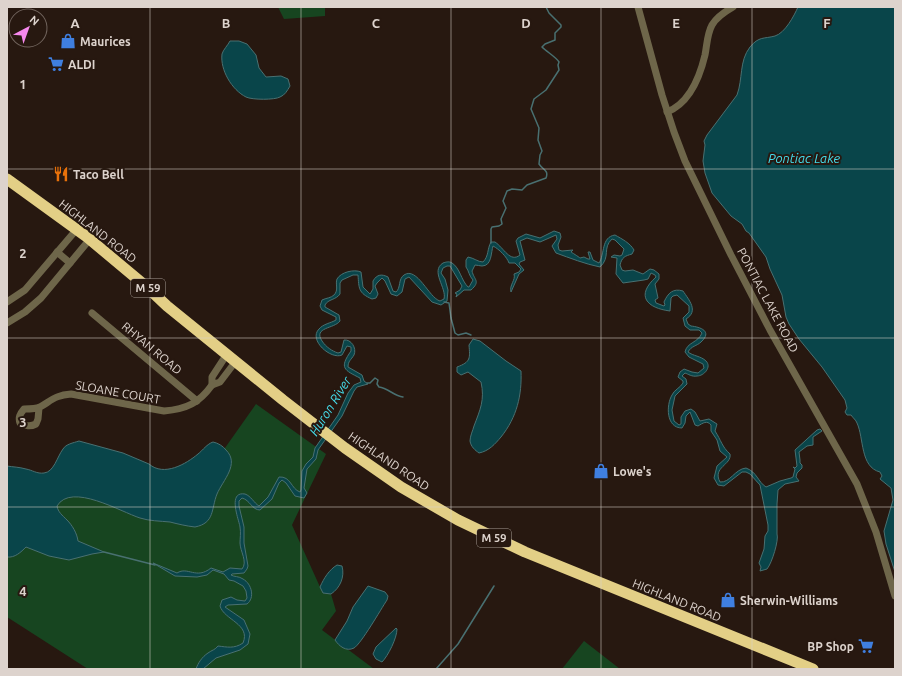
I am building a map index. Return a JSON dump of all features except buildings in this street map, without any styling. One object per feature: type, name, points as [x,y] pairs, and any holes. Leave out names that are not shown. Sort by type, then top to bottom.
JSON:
[{"type":"highway","name":"HIGHLAND ROAD","points":[[7,179],[90,239],[167,306],[305,417],[345,448],[401,487],[490,536],[538,558],[813,669]]},
{"type":"street","name":"PONTIAC LAKE ROAD","points":[[638,7],[668,112],[685,161],[770,330],[857,484],[872,520],[895,596]]},
{"type":"street","points":[[668,112],[677,107],[696,82],[701,70],[709,33],[713,23],[733,7]]},
{"type":"street","points":[[7,302],[25,290],[77,229]]},
{"type":"street","points":[[7,323],[25,312],[41,298],[90,239]]},
{"type":"street","points":[[57,252],[70,263]]},
{"type":"street","name":"RHYAN ROAD","points":[[92,313],[197,401]]},
{"type":"street","name":"SLOANE COURT","points":[[39,408],[44,403],[60,395],[71,394],[164,411],[179,410],[197,401],[206,394],[212,385],[212,377],[227,354]]},
{"type":"street","name":"SLOANE COURT","points":[[212,385],[220,382],[236,361]]},
{"type":"green space","points":[[278,7],[325,7],[325,16],[284,19]]},
{"type":"green space","points":[[256,404],[326,454],[292,525],[323,593],[331,594],[336,611],[322,630],[374,669],[88,669],[7,617],[7,527],[76,485],[184,516],[220,455]]},
{"type":"green space","points":[[584,641],[620,669],[562,669]]},
{"type":"water","name":"Pontiac Lake","points":[[798,7],[895,7],[895,572],[886,544],[884,531],[893,500],[891,488],[880,479],[882,476],[880,472],[869,464],[864,451],[857,422],[851,415],[847,415],[845,412],[847,408],[845,400],[789,324],[786,317],[782,295],[766,257],[742,224],[731,216],[712,193],[705,173],[703,161],[704,141],[737,95],[744,58],[747,52],[756,41],[762,38],[775,36],[786,28]]},
{"type":"water","points":[[230,41],[239,41],[247,44],[256,55],[259,68],[266,77],[281,76],[288,79],[290,86],[285,94],[273,99],[253,99],[246,97],[236,90],[225,73],[222,60],[222,54]]},
{"type":"water","points":[[554,231],[560,233],[561,237],[558,245],[559,250],[573,250],[571,252],[580,258],[584,257],[588,259],[590,259],[588,252],[590,252],[593,260],[599,263],[605,242],[611,236],[615,235],[628,243],[634,250],[632,254],[626,256],[622,260],[620,265],[622,270],[633,270],[643,274],[650,269],[659,274],[659,279],[655,284],[658,298],[655,300],[656,303],[664,306],[667,296],[676,290],[683,291],[688,298],[692,305],[692,313],[686,319],[688,324],[704,330],[706,335],[701,342],[691,348],[688,352],[704,359],[708,363],[708,368],[705,373],[700,376],[693,376],[685,373],[682,376],[686,379],[687,384],[675,396],[672,410],[674,421],[679,425],[681,424],[681,417],[685,411],[691,409],[695,412],[700,421],[709,419],[717,424],[715,431],[723,446],[730,454],[730,458],[718,473],[720,482],[724,482],[742,469],[746,468],[753,472],[766,487],[793,477],[795,469],[793,467],[795,468],[797,466],[795,450],[817,430],[820,429],[822,431],[813,437],[813,445],[807,446],[799,452],[802,468],[797,473],[796,477],[799,481],[785,484],[778,490],[777,541],[773,557],[767,569],[760,571],[761,567],[759,563],[764,549],[765,536],[768,531],[760,485],[750,474],[742,472],[724,486],[718,485],[714,478],[717,466],[727,457],[720,451],[717,440],[711,431],[711,425],[706,422],[698,426],[695,425],[690,412],[686,416],[685,423],[682,428],[677,427],[670,420],[668,410],[670,399],[673,393],[683,383],[683,381],[678,377],[680,372],[684,369],[698,373],[704,368],[703,364],[689,357],[685,352],[688,346],[698,339],[702,333],[699,330],[690,330],[685,326],[683,318],[689,312],[689,306],[677,295],[671,298],[670,311],[650,304],[646,300],[645,295],[646,290],[656,277],[651,273],[648,279],[623,283],[616,274],[617,258],[611,257],[614,255],[622,255],[624,249],[615,240],[612,239],[609,242],[605,260],[600,267],[583,263],[556,253],[552,246],[557,239],[556,235],[540,242],[527,238],[520,241],[525,260],[519,264],[524,270],[519,274],[511,292],[514,274],[519,272],[521,269],[515,263],[509,263],[502,253],[493,246],[488,264],[482,266],[475,265],[472,271],[476,280],[474,287],[471,290],[464,290],[456,297],[457,294],[455,293],[460,290],[462,286],[450,266],[443,268],[441,273],[445,279],[448,290],[447,301],[441,305],[432,302],[409,277],[405,279],[402,292],[397,296],[391,294],[382,278],[375,286],[378,294],[376,298],[372,299],[364,295],[360,290],[358,275],[353,275],[342,280],[340,283],[340,294],[325,305],[325,307],[339,315],[340,321],[322,331],[320,336],[327,347],[338,353],[341,352],[344,340],[351,342],[355,352],[349,362],[348,367],[362,375],[364,381],[368,384],[357,387],[354,391],[342,416],[318,450],[316,459],[307,469],[304,488],[307,493],[304,498],[295,496],[286,483],[282,480],[279,483],[272,499],[260,510],[257,510],[245,499],[242,498],[239,501],[244,527],[244,543],[248,566],[244,573],[231,575],[246,581],[249,584],[252,595],[247,604],[228,605],[225,607],[244,620],[250,634],[248,644],[240,650],[216,658],[203,669],[196,669],[204,656],[218,646],[234,647],[243,643],[243,631],[222,611],[220,606],[222,600],[231,597],[237,600],[245,601],[247,598],[246,591],[243,586],[229,580],[224,574],[213,570],[207,575],[197,577],[175,576],[153,563],[177,573],[185,571],[201,573],[211,568],[223,572],[230,568],[242,569],[244,566],[244,560],[240,546],[240,529],[235,507],[236,497],[240,494],[245,494],[259,506],[268,497],[279,477],[286,478],[300,492],[302,471],[313,457],[315,448],[338,415],[348,393],[354,385],[361,382],[360,378],[350,373],[344,365],[351,351],[351,347],[347,346],[342,355],[332,355],[322,348],[316,338],[316,333],[321,327],[336,320],[336,317],[322,310],[320,306],[322,300],[334,295],[337,289],[337,279],[341,275],[348,272],[361,272],[363,287],[370,294],[373,289],[373,281],[378,276],[384,275],[388,277],[393,291],[396,292],[399,288],[402,277],[409,273],[418,278],[436,299],[440,301],[444,299],[444,295],[438,270],[439,266],[443,263],[450,262],[455,265],[469,287],[473,280],[466,267],[466,260],[468,257],[483,262],[491,242],[495,242],[507,254],[516,257],[520,255],[516,241],[518,238],[526,234],[540,238]]},
{"type":"water","points":[[473,339],[480,341],[521,371],[521,389],[515,414],[511,422],[494,445],[486,451],[479,453],[472,447],[470,441],[481,405],[481,382],[468,372],[461,375],[457,372],[457,367],[469,359],[469,345]]},
{"type":"water","points":[[79,441],[123,453],[155,468],[161,469],[175,468],[187,462],[213,442],[223,447],[230,455],[231,466],[217,494],[209,519],[201,525],[195,527],[185,526],[170,522],[143,519],[97,501],[73,497],[64,499],[57,506],[58,510],[69,522],[77,535],[78,541],[104,552],[69,560],[49,556],[26,547],[15,556],[7,557],[7,466],[23,468],[39,473],[47,472],[53,467],[64,447]]},
{"type":"water","points":[[337,565],[342,566],[343,570],[341,582],[337,589],[331,594],[323,593],[320,587],[325,577]]},
{"type":"water","points":[[368,586],[385,592],[388,596],[387,600],[357,645],[354,648],[346,649],[335,640],[347,621],[353,607]]},
{"type":"water","points":[[396,628],[396,637],[387,656],[382,662],[376,659],[373,654],[376,647]]},
{"type":"waterway","points":[[491,243],[492,227],[502,224],[501,219],[506,208],[503,201],[507,191],[512,189],[522,190],[527,185],[546,178],[547,175],[539,164],[542,151],[538,140],[539,128],[531,109],[534,99],[546,90],[559,70],[559,62],[542,47],[545,44],[555,40],[555,33],[561,27],[546,7]]},
{"type":"waterway","points":[[444,302],[449,303],[455,333],[458,335],[466,333],[471,335]]},
{"type":"waterway","points":[[367,383],[370,383],[375,378],[378,380],[377,384],[379,387],[403,397]]},
{"type":"waterway","points":[[104,552],[155,565]]},
{"type":"waterway","points":[[436,669],[458,644],[494,586]]},
{"type":"place","name":"Maurices","points":[[68,41]]},
{"type":"place","name":"ALDI","points":[[56,64]]},
{"type":"place","name":"Taco Bell","points":[[61,174]]},
{"type":"place","name":"Lowe's","points":[[601,471]]},
{"type":"place","name":"Sherwin-Williams","points":[[728,600]]},
{"type":"place","name":"BP Shop","points":[[866,646]]},
{"type":"water label","name":"Huron River","points":[[330,406]]}]
